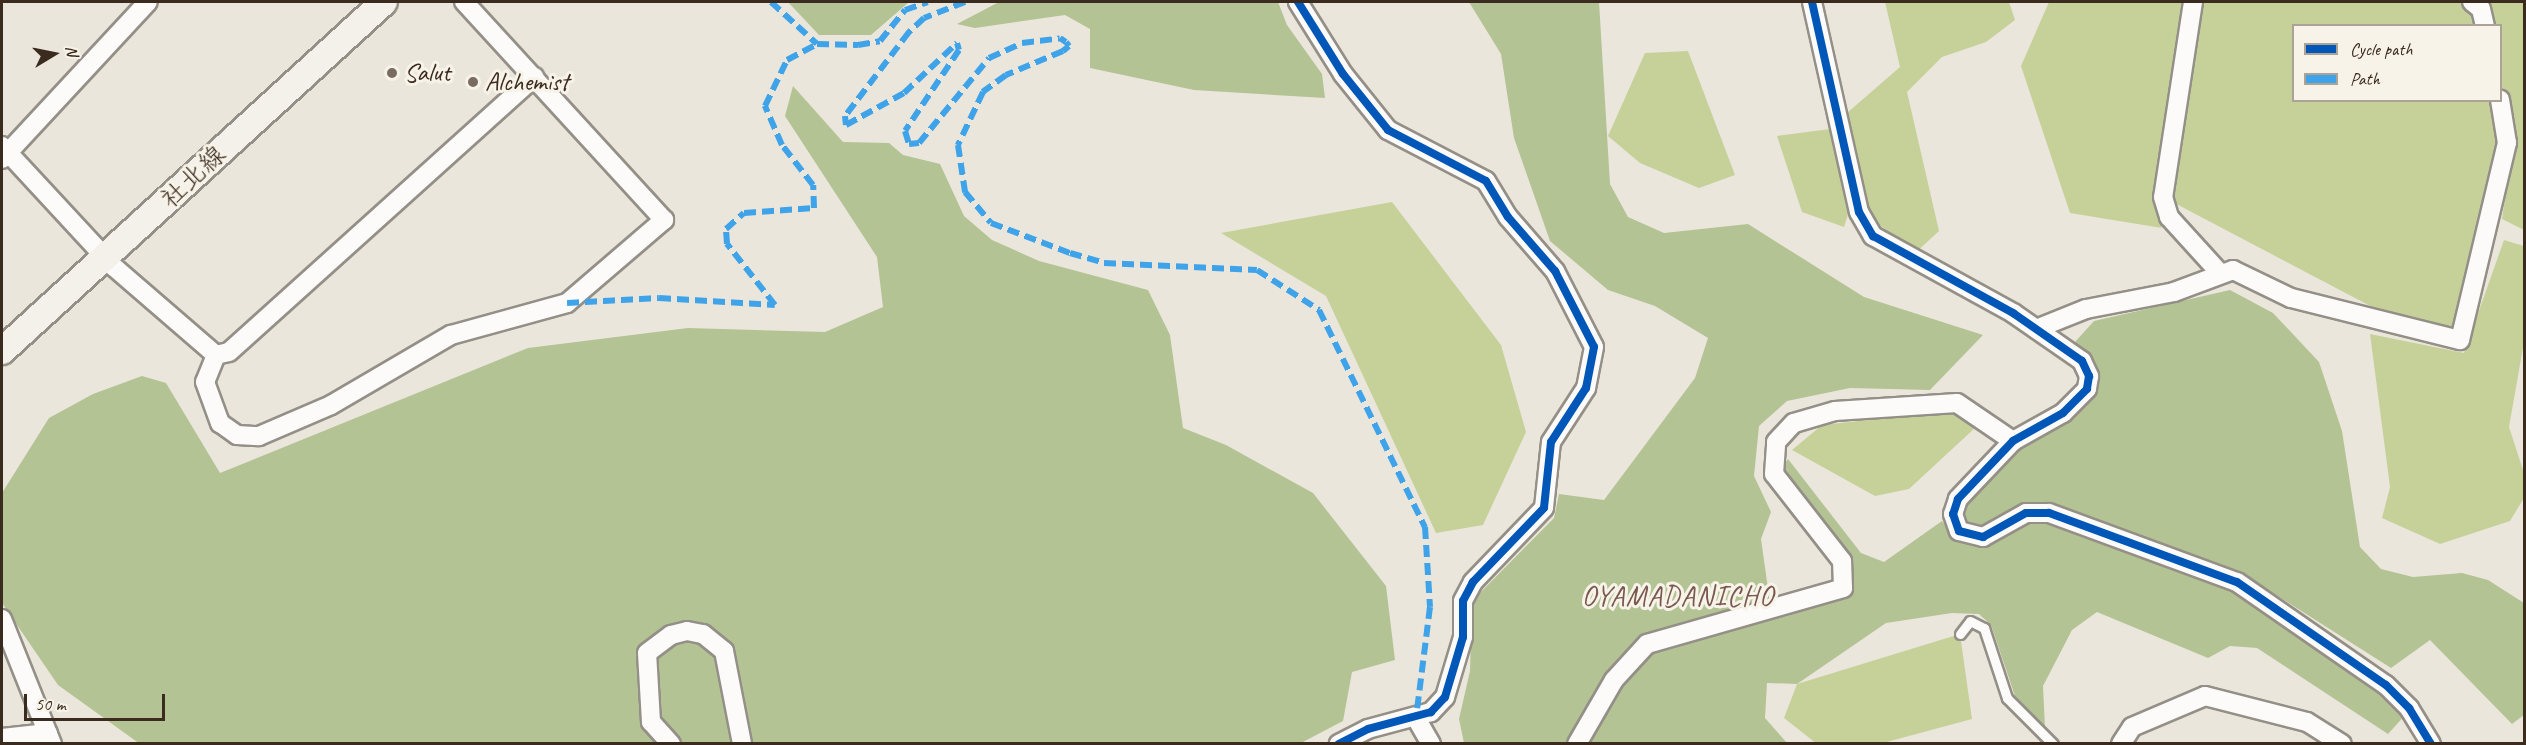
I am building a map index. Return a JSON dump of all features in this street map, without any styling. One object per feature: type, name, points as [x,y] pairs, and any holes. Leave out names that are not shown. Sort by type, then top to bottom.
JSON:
[{"type":"street","points":[[148,2],[4,153],[105,258],[216,355]]},
{"type":"street","name":"社北線","points":[[2,351],[384,2]]},
{"type":"street","points":[[216,355],[206,382],[220,423],[237,435],[259,436],[331,405],[451,335],[567,303],[664,220],[464,2]]},
{"type":"street","points":[[1298,2],[1343,74],[1388,130],[1486,181],[1508,217],[1555,271],[1594,347],[1586,388],[1551,442],[1544,508],[1473,582],[1463,601],[1463,637],[1445,697],[1416,718],[1368,729],[1338,744]]},
{"type":"street","points":[[1812,2],[1859,212],[1873,236],[2036,328],[2082,362],[2087,389],[2063,413],[2013,441],[1953,507],[1955,525],[1966,537],[1990,535],[2026,513],[2049,513],[2236,582],[2386,685],[2409,708],[2431,744]]},
{"type":"street","points":[[2193,2],[2163,197],[2169,217],[2220,273]]},
{"type":"street","points":[[2472,2],[2481,9],[2485,24]]},
{"type":"street","points":[[216,355],[229,352],[534,77]]},
{"type":"street","points":[[2036,328],[2086,309],[2174,292],[2233,270],[2291,298],[2460,340],[2507,143],[2500,102]]},
{"type":"street","points":[[1577,744],[1614,680],[1647,644],[1843,588],[1842,561],[1774,474],[1776,442],[1794,423],[1835,411],[1957,403],[2013,441]]},
{"type":"street","points":[[2,619],[50,738],[2,738]]},
{"type":"street","points":[[671,744],[651,722],[646,653],[671,635],[687,631],[703,634],[724,651],[742,744]]},
{"type":"street","points":[[2121,744],[2132,727],[2205,696],[2307,722],[2342,744]]},
{"type":"street","points":[[1416,718],[1431,744]]},
{"type":"lane","points":[[1960,634],[1970,621],[1984,628],[2007,698],[2053,744]]},
{"type":"green space","points":[[788,2],[909,2],[871,35],[819,35]]},
{"type":"green space","points":[[999,2],[1278,2],[1287,25],[1322,74],[1325,98],[1194,90],[1090,68],[1090,29],[1065,15],[975,28],[957,24]]},
{"type":"green space","points":[[1469,2],[1599,2],[1610,184],[1628,217],[1664,233],[1748,224],[1864,297],[1983,335],[1930,390],[1850,388],[1787,401],[1759,426],[1754,476],[1771,512],[1761,539],[1770,603],[1646,641],[1571,743],[1464,743],[1459,719],[1470,671],[1472,601],[1554,518],[1559,494],[1604,500],[1695,378],[1708,338],[1655,306],[1608,290],[1550,241],[1514,138],[1501,54]]},
{"type":"green space","points":[[1885,2],[2009,2],[2015,20],[1986,42],[1942,57],[1907,92],[1939,231],[1914,254],[1868,215],[1847,113],[1900,67]]},
{"type":"green space","points":[[2049,2],[2185,2],[2155,207],[2162,228],[2070,213],[2021,66]]},
{"type":"green space","points":[[2193,2],[2524,2],[2524,230],[2502,219],[2514,136],[2502,88],[2502,24],[2292,24],[2292,102],[2499,102],[2507,143],[2454,330],[2376,309],[2163,197]]},
{"type":"green space","points":[[1688,51],[1735,175],[1699,188],[1640,163],[1608,136],[1645,53]]},
{"type":"green space","points":[[793,86],[843,142],[889,143],[903,155],[940,164],[964,216],[992,240],[1039,261],[1148,290],[1170,335],[1183,428],[1226,445],[1313,493],[1386,586],[1395,660],[1352,672],[1343,721],[1301,743],[140,744],[58,685],[2,603],[2,493],[49,418],[93,394],[142,376],[166,383],[220,473],[528,348],[688,328],[825,332],[883,307],[877,257],[785,116]]},
{"type":"green space","points":[[1830,129],[1849,211],[1844,227],[1802,212],[1777,136]]},
{"type":"green space","points":[[1392,202],[1501,345],[1526,432],[1483,525],[1436,533],[1326,296],[1221,233]]},
{"type":"green space","points":[[2504,240],[2524,246],[2524,342],[2509,427],[2524,473],[2524,498],[2510,521],[2440,544],[2382,518],[2390,487],[2370,334],[2464,353]]},
{"type":"green space","points":[[2230,290],[2273,313],[2319,362],[2342,431],[2360,547],[2381,569],[2413,577],[2462,573],[2488,580],[2524,603],[2524,715],[2512,724],[2430,640],[2391,668],[2243,574],[2050,509],[1987,531],[1961,525],[1962,501],[2017,448],[2068,420],[2096,392],[2097,375],[2075,342],[2094,321]]},
{"type":"green space","points":[[1958,410],[1976,427],[1909,489],[1875,496],[1792,450],[1822,425]]},
{"type":"green space","points":[[1788,459],[1861,553],[1884,562],[1942,521],[1957,538],[1976,543],[2038,516],[2232,589],[2406,714],[2388,734],[2257,648],[2230,646],[2208,658],[2097,612],[2072,630],[2043,686],[2045,728],[2015,696],[1991,625],[1979,614],[1952,613],[1886,623],[1797,684],[1767,683],[1765,718],[1787,743],[1582,744],[1617,683],[1649,649],[1763,617],[1784,617],[1849,593],[1853,574],[1845,556],[1778,473]]},
{"type":"green space","points":[[1960,634],[1972,719],[1883,743],[1817,744],[1784,718],[1797,684]]},
{"type":"marked path","points":[[771,2],[817,44],[858,45],[880,41],[905,10],[928,2]]},
{"type":"marked path","points":[[965,2],[924,18],[909,32],[845,116],[846,125],[904,93],[957,43],[959,50],[905,131],[909,144],[919,143],[989,58],[1022,43],[1060,38],[1066,42],[1069,46],[1063,51],[1006,75],[983,92],[958,145],[965,192],[991,223],[1070,253],[1104,263],[1257,270],[1319,310],[1425,527],[1430,607],[1416,718]]},
{"type":"marked path","points":[[567,303],[659,298],[775,305],[727,244],[726,229],[744,213],[814,208],[813,185],[782,145],[765,106],[787,60],[817,44]]},
{"type":"cycle path","points":[[1298,2],[1343,74],[1388,130],[1486,181],[1508,217],[1555,271],[1594,347],[1586,388],[1551,442],[1544,508],[1473,582],[1463,601],[1463,637],[1445,697],[1431,712],[1368,729],[1339,744]]},
{"type":"cycle path","points":[[1812,2],[1859,212],[1873,236],[2013,313],[2082,361],[2089,376],[2087,389],[2063,413],[2013,441],[1958,499],[1953,514],[1959,531],[1983,537],[2026,513],[2049,513],[2237,582],[2386,685],[2409,708],[2431,744]]},
{"type":"place","name":"Salut","points":[[392,73]]},
{"type":"place","name":"Alchemist","points":[[473,82]]},
{"type":"district","name":"OYAMADANICHO","points":[[1678,596]]}]
